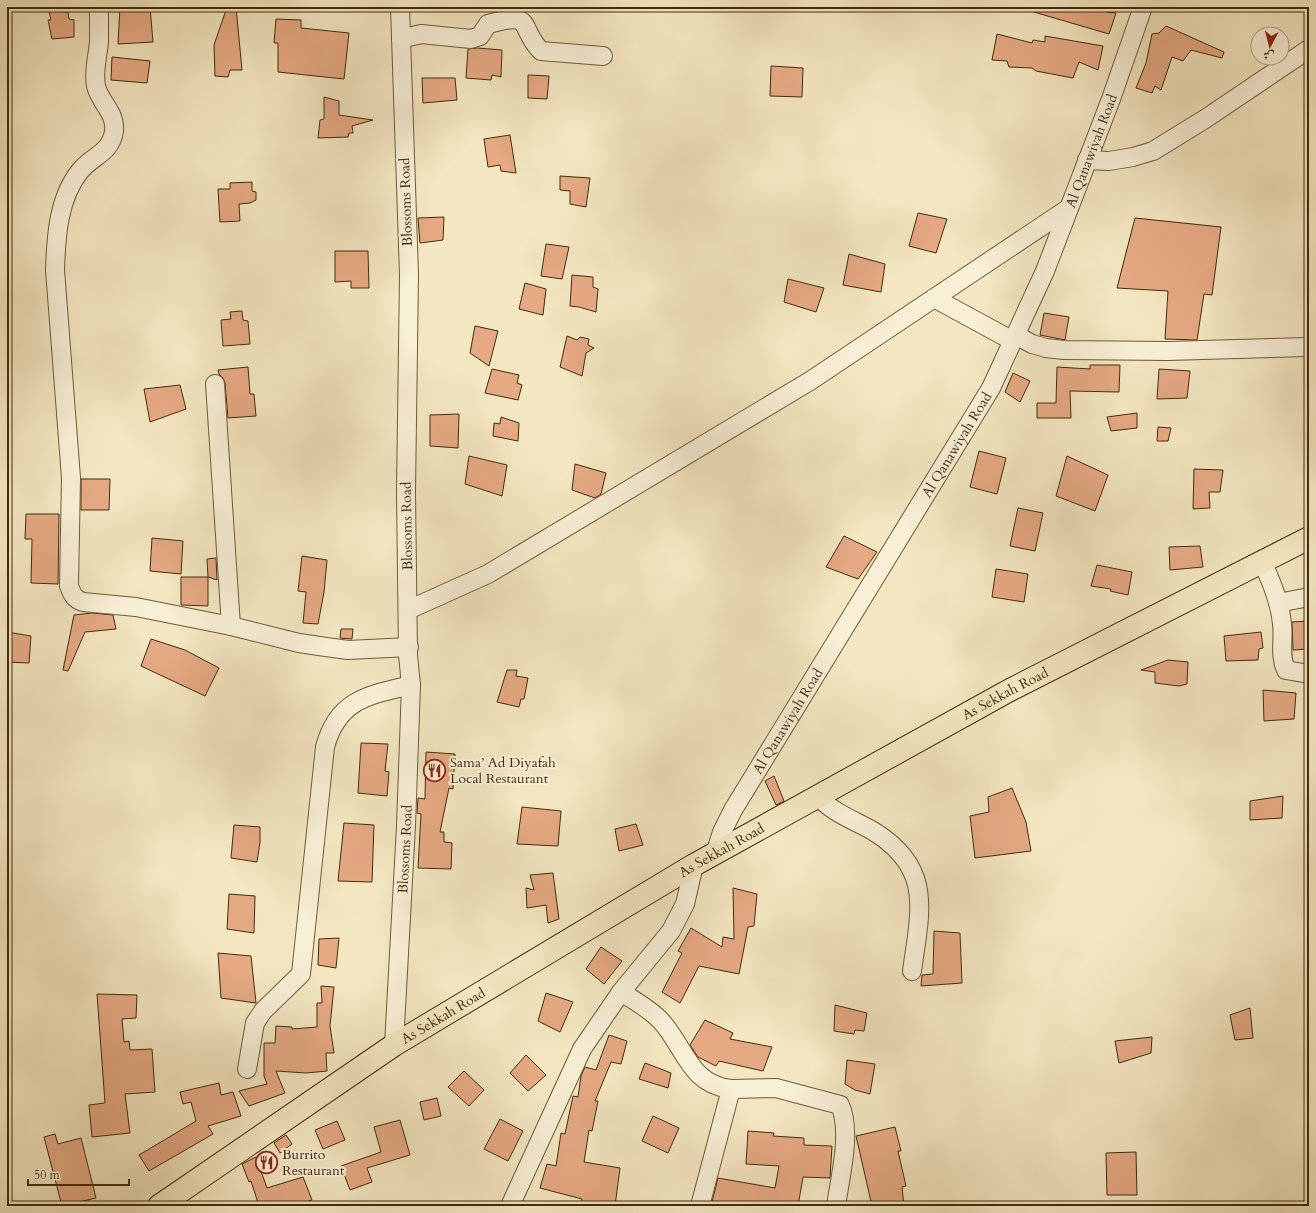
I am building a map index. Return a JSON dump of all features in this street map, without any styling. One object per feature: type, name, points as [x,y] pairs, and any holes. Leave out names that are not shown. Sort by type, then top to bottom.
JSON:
[{"type":"main road","name":"As Sekkah Road","points":[[159,1206],[394,1044],[694,865],[817,795],[1010,690],[1309,538]]},
{"type":"street","points":[[99,7],[99,41],[96,87],[114,118],[114,131],[111,142],[105,150],[80,171],[68,193],[60,218],[56,244],[55,270],[72,478],[69,586],[75,599],[82,602],[136,607],[231,626],[299,643],[348,650],[409,647]]},
{"type":"street","name":"Blossoms Road","points":[[394,1044],[406,826],[411,685],[406,491],[409,275],[400,7]]},
{"type":"street","name":"Al Qanawiyah Road","points":[[715,854],[722,832],[733,810],[991,388],[1033,300],[1069,208],[1143,7]]},
{"type":"street","points":[[401,39],[421,34],[471,39],[480,36],[488,15],[504,20],[521,20],[526,24],[537,47],[541,51],[603,56]]},
{"type":"street","points":[[1087,160],[1109,161],[1133,157],[1153,151],[1194,127],[1309,49]]},
{"type":"street","points":[[408,610],[488,574],[810,381],[1069,208]]},
{"type":"street","points":[[934,298],[1014,338],[1046,348],[1064,350],[1168,351],[1309,347]]},
{"type":"street","points":[[215,384],[231,626]]},
{"type":"street","points":[[1262,561],[1278,604],[1283,625],[1282,662],[1286,670],[1309,674]]},
{"type":"street","points":[[1278,604],[1309,597]]},
{"type":"street","points":[[247,1069],[255,1023],[263,1011],[301,974],[325,746],[330,730],[344,712],[365,696],[411,685]]},
{"type":"street","points":[[817,795],[838,814],[873,832],[892,846],[902,855],[916,879],[921,906],[912,971]]},
{"type":"street","points":[[510,1206],[582,1049],[621,992],[671,930],[685,904],[694,865]]},
{"type":"street","points":[[621,992],[642,1006],[661,1022],[691,1066],[701,1077],[720,1088],[776,1088],[840,1105],[843,1112],[845,1134],[836,1206]]},
{"type":"street","points":[[700,1206],[731,1089]]},
{"type":"building","points":[[120,7],[150,7],[153,42],[118,44]]},
{"type":"building","points":[[227,7],[236,7],[242,70],[230,70],[228,77],[215,76],[214,45]]},
{"type":"building","points":[[1028,7],[1106,7],[1106,12],[1116,13],[1109,34],[1027,10]]},
{"type":"building","points":[[49,11],[68,12],[69,19],[74,20],[74,37],[52,39],[48,20],[51,20]]},
{"type":"building","points":[[276,19],[301,20],[301,28],[349,33],[344,79],[278,72],[278,43],[274,43]]},
{"type":"building","points":[[1166,26],[1224,52],[1222,58],[1191,50],[1183,61],[1172,57],[1161,90],[1155,86],[1152,93],[1136,88],[1146,63],[1152,34],[1159,33]]},
{"type":"building","points":[[997,34],[1032,43],[1033,40],[1045,42],[1045,36],[1103,46],[1098,70],[1079,62],[1073,78],[1036,71],[1032,68],[1009,67],[1007,61],[992,60]]},
{"type":"building","points":[[477,48],[502,50],[501,77],[492,75],[491,80],[466,78],[468,49]]},
{"type":"building","points":[[112,57],[150,61],[147,83],[111,80]]},
{"type":"building","points":[[771,66],[803,68],[802,97],[770,96]]},
{"type":"building","points":[[528,75],[549,76],[547,99],[528,98]]},
{"type":"building","points":[[422,78],[455,78],[457,100],[423,103]]},
{"type":"building","points":[[324,97],[339,101],[339,115],[373,120],[352,126],[353,133],[349,133],[348,137],[318,138],[320,120],[324,119]]},
{"type":"building","points":[[510,135],[516,173],[501,171],[500,165],[488,167],[484,139]]},
{"type":"building","points":[[560,176],[590,178],[586,207],[570,204],[570,191],[560,190]]},
{"type":"building","points":[[252,182],[252,191],[256,192],[256,200],[250,203],[239,204],[240,221],[220,222],[218,189],[230,189],[230,183]]},
{"type":"building","points":[[918,213],[947,219],[936,253],[909,246]]},
{"type":"building","points":[[444,217],[443,240],[420,243],[418,218]]},
{"type":"building","points":[[1135,218],[1221,227],[1212,295],[1204,294],[1197,340],[1165,339],[1168,291],[1117,288]]},
{"type":"building","points":[[546,244],[569,247],[562,279],[541,276]]},
{"type":"building","points":[[335,251],[368,251],[369,288],[351,288],[351,281],[335,282]]},
{"type":"building","points":[[849,254],[885,264],[881,292],[843,285]]},
{"type":"building","points":[[572,275],[593,277],[593,287],[598,289],[596,312],[570,306]]},
{"type":"building","points":[[788,279],[824,288],[816,312],[784,302]]},
{"type":"building","points":[[525,283],[546,289],[543,315],[519,309]]},
{"type":"building","points":[[242,311],[243,320],[248,321],[250,344],[223,346],[221,320],[231,319],[230,312]]},
{"type":"building","points":[[1044,313],[1069,317],[1065,340],[1040,335]]},
{"type":"building","points":[[475,326],[498,331],[489,366],[470,353]]},
{"type":"building","points":[[567,336],[577,340],[580,337],[589,339],[588,345],[594,348],[586,353],[582,376],[560,367]]},
{"type":"building","points":[[1090,365],[1120,365],[1119,392],[1070,391],[1071,418],[1037,418],[1037,403],[1056,403],[1057,367],[1090,369]]},
{"type":"building","points":[[248,367],[250,394],[254,394],[256,416],[228,418],[225,383],[218,370]]},
{"type":"building","points":[[492,369],[519,375],[517,383],[522,385],[518,400],[485,393]]},
{"type":"building","points":[[1159,369],[1190,371],[1187,398],[1157,399]]},
{"type":"building","points":[[1013,373],[1030,381],[1020,402],[1005,392]]},
{"type":"building","points":[[180,385],[186,409],[150,422],[144,389]]},
{"type":"building","points":[[1137,413],[1137,428],[1111,431],[1107,417]]},
{"type":"building","points":[[459,414],[458,448],[430,446],[430,415]]},
{"type":"building","points":[[501,417],[519,423],[518,441],[493,436],[494,423],[500,424]]},
{"type":"building","points":[[1158,427],[1171,428],[1168,441],[1157,441]]},
{"type":"building","points":[[979,451],[1006,458],[997,494],[970,487]]},
{"type":"building","points":[[469,456],[507,465],[502,496],[465,484]]},
{"type":"building","points":[[1067,456],[1108,475],[1095,511],[1056,496]]},
{"type":"building","points":[[575,464],[606,473],[601,494],[595,498],[572,490]]},
{"type":"building","points":[[1194,469],[1223,470],[1220,492],[1209,492],[1210,508],[1193,509]]},
{"type":"building","points":[[81,479],[110,479],[109,510],[81,510]]},
{"type":"building","points":[[1018,508],[1043,513],[1035,551],[1010,546]]},
{"type":"building","points":[[26,514],[59,514],[58,584],[31,583],[32,539],[25,539]]},
{"type":"building","points":[[844,536],[877,552],[858,579],[826,567]]},
{"type":"building","points":[[152,538],[183,541],[181,574],[150,571]]},
{"type":"building","points":[[1200,546],[1203,567],[1170,570],[1169,547]]},
{"type":"building","points":[[302,556],[327,560],[324,592],[318,624],[303,623],[306,592],[298,591]]},
{"type":"building","points":[[216,558],[217,580],[208,577],[207,559]]},
{"type":"building","points":[[1097,565],[1132,572],[1128,595],[1110,591],[1111,589],[1091,586]]},
{"type":"building","points":[[996,569],[1028,574],[1024,602],[992,597]]},
{"type":"building","points":[[181,577],[208,577],[208,606],[181,605]]},
{"type":"building","points":[[92,613],[113,615],[116,629],[85,632],[68,671],[63,670],[74,615]]},
{"type":"building","points":[[1309,621],[1309,649],[1293,650],[1292,622]]},
{"type":"building","points":[[341,629],[353,629],[352,639],[340,638]]},
{"type":"building","points":[[7,632],[31,636],[29,663],[7,662]]},
{"type":"building","points":[[1261,632],[1263,648],[1259,649],[1258,660],[1226,661],[1224,636]]},
{"type":"building","points":[[151,639],[185,650],[219,668],[205,696],[141,666]]},
{"type":"building","points":[[1168,660],[1188,662],[1187,684],[1179,686],[1155,683],[1155,672],[1141,670]]},
{"type":"building","points":[[507,670],[517,670],[516,676],[528,678],[524,699],[521,699],[519,707],[497,702]]},
{"type":"building","points":[[1263,690],[1296,693],[1294,719],[1264,721]]},
{"type":"building","points":[[361,743],[388,744],[385,771],[389,772],[387,796],[358,793]]},
{"type":"building","points":[[426,752],[455,754],[453,789],[449,788],[440,832],[444,832],[444,842],[452,843],[451,869],[418,868],[421,814],[417,813],[418,798],[425,799]]},
{"type":"building","points":[[774,776],[784,801],[776,805],[765,781]]},
{"type":"building","points":[[1012,788],[1026,822],[1031,851],[975,858],[970,816],[989,812],[988,797]]},
{"type":"building","points":[[1283,796],[1282,818],[1250,820],[1250,801]]},
{"type":"building","points":[[522,807],[561,811],[558,846],[517,844]]},
{"type":"building","points":[[344,823],[374,825],[372,882],[338,881]]},
{"type":"building","points":[[636,824],[643,845],[619,851],[615,829]]},
{"type":"building","points":[[234,825],[260,827],[260,842],[257,862],[231,858]]},
{"type":"building","points":[[553,873],[559,919],[548,923],[546,905],[527,908],[526,888],[534,890],[530,875]]},
{"type":"building","points":[[733,888],[757,894],[754,926],[748,927],[739,974],[699,966],[680,1003],[662,992],[682,953],[678,951],[691,928],[722,947],[723,937],[734,939]]},
{"type":"building","points":[[229,894],[255,896],[254,933],[227,929]]},
{"type":"building","points":[[934,931],[960,933],[962,983],[921,986],[922,975],[933,974]]},
{"type":"building","points":[[339,938],[336,968],[318,965],[319,939]]},
{"type":"building","points":[[601,947],[622,961],[604,984],[586,969]]},
{"type":"building","points":[[218,953],[251,956],[256,1003],[221,998]]},
{"type":"building","points":[[321,986],[334,987],[330,1026],[334,1053],[326,1053],[327,1071],[306,1073],[276,1071],[285,1093],[249,1106],[239,1091],[267,1084],[264,1076],[264,1043],[275,1043],[276,1026],[292,1027],[292,1029],[317,1027],[317,1003],[322,1003]]},
{"type":"building","points":[[546,993],[573,1002],[560,1032],[538,1021]]},
{"type":"building","points":[[97,994],[137,995],[136,1018],[122,1019],[124,1042],[129,1041],[130,1050],[152,1049],[155,1092],[125,1094],[130,1133],[92,1137],[89,1105],[105,1103]]},
{"type":"building","points":[[835,1005],[867,1013],[864,1031],[855,1030],[854,1034],[834,1031]]},
{"type":"building","points":[[1250,1008],[1253,1038],[1235,1040],[1230,1015]]},
{"type":"building","points":[[705,1020],[733,1033],[730,1039],[772,1047],[763,1071],[719,1061],[716,1066],[698,1057],[690,1045]]},
{"type":"building","points":[[609,1035],[627,1041],[621,1064],[611,1062],[595,1101],[598,1101],[592,1131],[589,1130],[584,1162],[620,1168],[615,1206],[581,1206],[582,1199],[540,1188],[547,1164],[556,1166],[561,1133],[565,1134],[573,1096],[578,1097],[581,1076],[585,1067],[596,1070]]},
{"type":"building","points":[[1152,1037],[1151,1053],[1119,1063],[1115,1041]]},
{"type":"building","points":[[526,1055],[546,1075],[528,1091],[510,1073]]},
{"type":"building","points":[[847,1060],[875,1064],[870,1094],[855,1090],[845,1084]]},
{"type":"building","points":[[645,1063],[671,1073],[668,1088],[639,1079]]},
{"type":"building","points":[[464,1071],[484,1090],[469,1106],[448,1087]]},
{"type":"building","points":[[219,1083],[221,1095],[233,1092],[241,1116],[208,1126],[213,1134],[149,1171],[139,1155],[196,1121],[191,1102],[183,1104],[180,1092]]},
{"type":"building","points":[[437,1098],[441,1116],[424,1120],[420,1102]]},
{"type":"building","points":[[653,1116],[679,1128],[668,1153],[642,1141]]},
{"type":"building","points":[[500,1119],[523,1131],[508,1161],[484,1149]]},
{"type":"building","points":[[400,1120],[410,1155],[367,1168],[372,1182],[350,1190],[341,1166],[381,1152],[374,1127]]},
{"type":"building","points":[[337,1121],[345,1140],[323,1149],[315,1130]]},
{"type":"building","points":[[895,1127],[901,1151],[898,1151],[906,1186],[902,1187],[904,1206],[872,1206],[856,1136]]},
{"type":"building","points":[[748,1131],[774,1133],[773,1136],[804,1138],[804,1145],[832,1146],[830,1178],[803,1177],[798,1206],[711,1206],[718,1178],[775,1188],[779,1166],[746,1164]]},
{"type":"building","points":[[55,1134],[58,1144],[81,1138],[96,1198],[62,1206],[44,1137]]},
{"type":"building","points":[[286,1135],[292,1144],[280,1153],[274,1143]]},
{"type":"building","points":[[1136,1152],[1137,1195],[1107,1195],[1106,1153]]},
{"type":"building","points":[[256,1157],[267,1188],[303,1177],[312,1200],[296,1206],[259,1206],[251,1181],[249,1182],[242,1164]]},
{"type":"place","name":"Sama’ Ad Diyafah Local Restaurant","points":[[434,770]]},
{"type":"place","name":"Burrito Restaurant","points":[[266,1162]]}]
